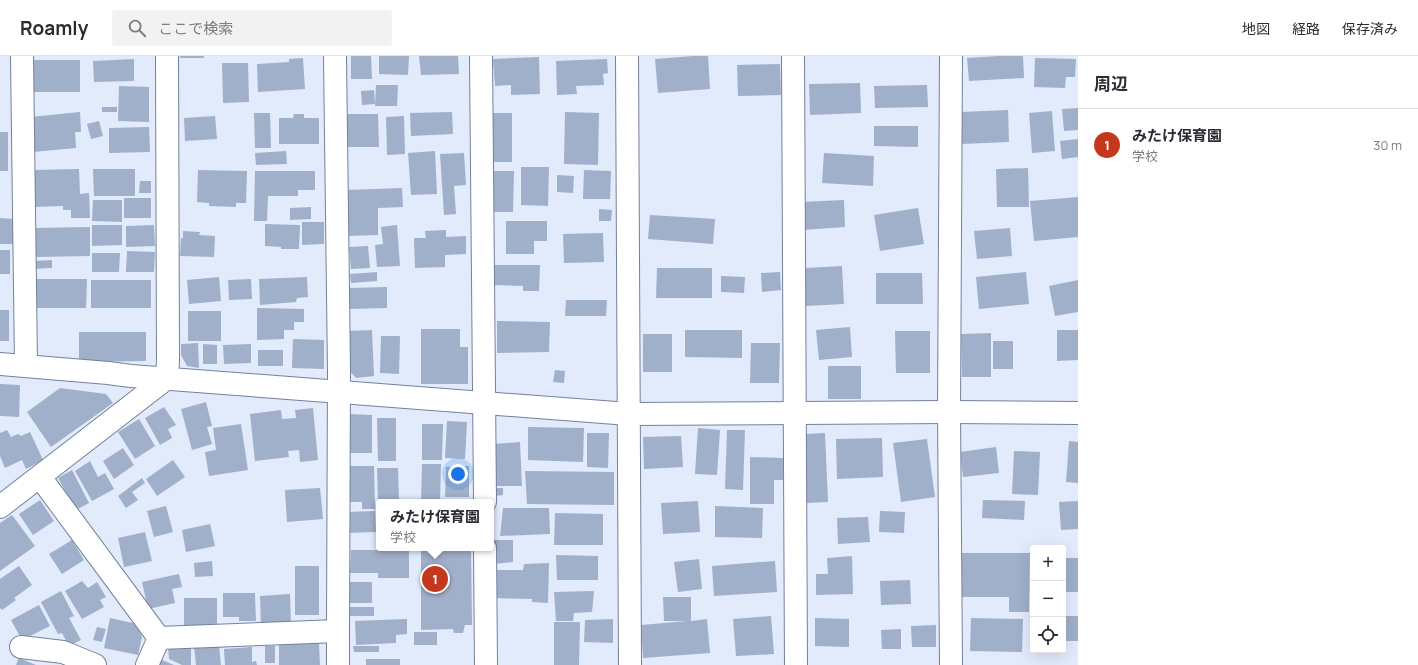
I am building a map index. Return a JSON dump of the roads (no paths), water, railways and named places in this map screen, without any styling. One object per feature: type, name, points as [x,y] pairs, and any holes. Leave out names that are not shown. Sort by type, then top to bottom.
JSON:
[{"type":"street","points":[[22,56],[26,366]]},
{"type":"street","points":[[0,507],[167,378],[167,56]]},
{"type":"street","points":[[335,56],[339,392],[338,665]]},
{"type":"street","points":[[481,56],[485,499]]},
{"type":"street","points":[[627,56],[630,665]]},
{"type":"street","points":[[793,56],[796,665]]},
{"type":"street","points":[[951,56],[949,412],[952,665]]},
{"type":"street","points":[[0,364],[131,376],[629,414],[794,412],[1078,413]]},
{"type":"street","points":[[40,477],[159,638]]},
{"type":"street","points":[[485,551],[486,665]]},
{"type":"street","points":[[159,638],[338,631]]},
{"type":"street","points":[[147,665],[159,638]]},
{"type":"street","points":[[21,647],[63,652],[95,665]]},
{"type":"place","name":"みたけ保育園","points":[[435,579]]}]
